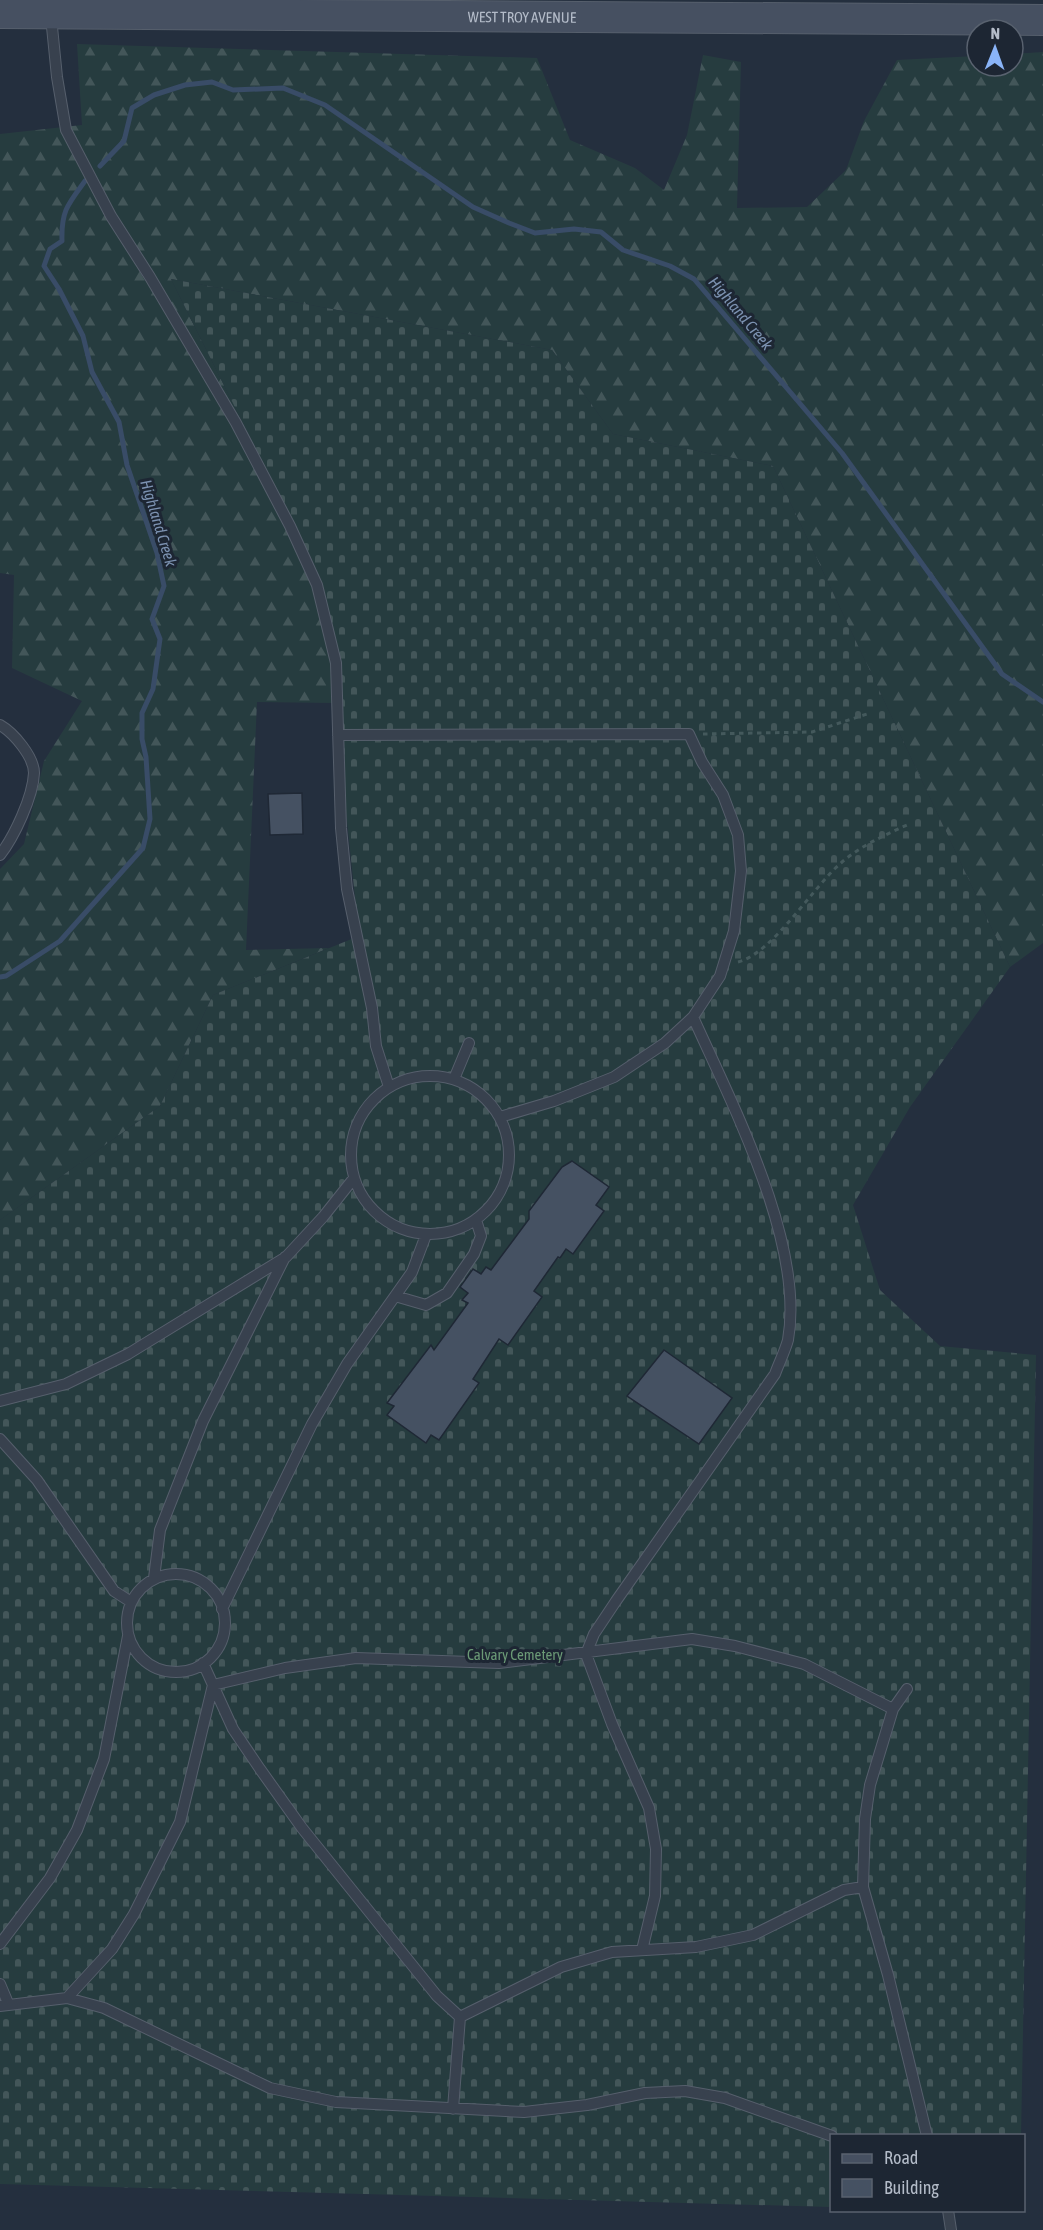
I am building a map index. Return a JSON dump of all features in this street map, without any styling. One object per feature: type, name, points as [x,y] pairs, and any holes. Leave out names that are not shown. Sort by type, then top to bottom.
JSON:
[{"type":"main road","name":"WEST TROY AVENUE","points":[[0,13],[1043,20]]},
{"type":"lane","points":[[51,13],[57,77],[66,130],[111,216],[150,277],[236,423],[290,526],[317,585],[336,663],[341,828],[347,890],[372,1008],[376,1046],[388,1087]]},
{"type":"lane","points":[[0,725],[23,746],[34,772],[26,806],[0,855]]},
{"type":"lane","points":[[338,735],[689,734],[702,762],[723,795],[738,835],[741,871],[734,931],[720,976],[693,1017],[665,1043],[614,1077],[554,1101],[500,1117]]},
{"type":"lane","points":[[642,1950],[655,1896],[656,1849],[649,1808],[612,1724],[586,1654],[594,1634],[616,1601],[775,1374],[788,1341],[791,1295],[787,1263],[772,1211],[744,1132],[693,1017]]},
{"type":"lane","points":[[453,1079],[469,1043]]},
{"type":"lane","points":[[431,1076],[453,1079],[472,1087],[488,1100],[500,1117],[508,1138],[510,1162],[505,1184],[493,1204],[476,1220],[461,1229],[444,1234],[426,1235],[407,1231],[389,1223],[374,1211],[362,1196],[354,1178],[350,1152],[356,1126],[369,1104],[388,1087],[409,1078],[431,1076]]},
{"type":"lane","points":[[154,1578],[160,1530],[199,1431],[286,1257],[354,1178]]},
{"type":"lane","points":[[395,1296],[426,1305],[447,1293],[474,1254],[481,1236],[476,1220]]},
{"type":"lane","points":[[222,1609],[312,1424],[347,1365],[412,1272],[426,1235]]},
{"type":"lane","points":[[0,1401],[66,1384],[128,1354],[286,1257]]},
{"type":"lane","points":[[0,1439],[37,1480],[114,1591],[131,1602]]},
{"type":"lane","points":[[0,1944],[50,1878],[77,1830],[104,1760],[128,1635],[127,1619],[131,1602],[141,1588],[154,1578],[169,1574],[185,1575],[199,1580],[212,1589],[220,1602],[224,1616],[224,1632],[219,1646],[197,1667],[180,1671],[163,1670],[148,1663],[135,1651],[128,1635]]},
{"type":"lane","points":[[213,1685],[285,1668],[356,1658],[499,1663],[693,1639],[724,1644],[804,1665],[893,1709]]},
{"type":"lane","points":[[203,1663],[233,1729],[302,1828],[437,1996],[460,2017]]},
{"type":"lane","points":[[67,1998],[112,1949],[134,1914],[180,1822],[213,1685]]},
{"type":"lane","points":[[907,1689],[893,1709],[870,1785],[865,1819],[866,1852],[863,1887],[888,1975],[927,2134]]},
{"type":"lane","points":[[460,2017],[561,1967],[612,1952],[696,1947],[753,1935],[844,1890],[863,1887]]},
{"type":"lane","points":[[0,1984],[4,2005],[67,1998],[104,2008],[270,2088],[336,2102],[524,2112],[587,2105],[645,2093],[685,2091],[725,2098],[830,2136]]},
{"type":"lane","points":[[453,2109],[460,2017]]},
{"type":"lane","points":[[948,2212],[951,2230]]},
{"type":"path","points":[[689,734],[812,732],[867,714]]},
{"type":"path","points":[[726,957],[737,963],[750,959],[770,941],[841,863],[872,842],[909,824]]},
{"type":"green space","points":[[77,44],[537,58],[570,140],[635,168],[664,190],[687,135],[703,55],[741,62],[737,208],[807,207],[846,170],[864,121],[897,60],[965,57],[965,78],[1025,78],[1025,53],[1043,52],[1043,943],[1010,967],[773,466],[613,434],[552,350],[171,279],[322,582],[335,703],[257,702],[246,950],[329,948],[213,995],[160,1106],[0,1220],[0,869],[24,844],[44,761],[82,701],[12,668],[14,575],[0,573],[0,134],[82,125]]},
{"type":"green space","name":"Calvary Cemetery","points":[[171,279],[552,350],[613,434],[773,466],[1010,967],[910,1107],[853,1205],[880,1290],[940,1346],[1036,1355],[1021,2134],[830,2134],[830,2207],[0,2184],[0,1220],[160,1106],[213,995],[359,936],[322,582]]},
{"type":"building","points":[[302,793],[303,834],[270,835],[268,794]]},
{"type":"building","points":[[572,1161],[609,1187],[596,1205],[604,1211],[573,1254],[566,1249],[560,1258],[558,1257],[534,1291],[542,1297],[508,1345],[499,1339],[473,1379],[479,1383],[439,1440],[431,1435],[426,1443],[387,1415],[394,1406],[387,1403],[431,1345],[434,1350],[468,1303],[462,1300],[468,1293],[460,1287],[473,1269],[481,1274],[486,1267],[491,1270],[529,1219],[529,1211],[562,1167]]},
{"type":"building","points":[[664,1350],[732,1398],[699,1444],[627,1396]]},
{"type":"waterway","name":"Highland Creek","points":[[100,166],[124,141],[132,108],[154,95],[185,85],[212,82],[233,90],[283,88],[325,105],[473,207],[535,233],[574,229],[601,232],[623,250],[670,266],[694,279],[842,453],[1002,674],[1043,702]]},
{"type":"waterway","name":"Highland Creek","points":[[0,977],[6,976],[60,941],[143,848],[150,819],[146,757],[142,739],[142,713],[153,689],[160,639],[152,619],[164,586],[157,553],[127,465],[119,422],[92,372],[83,336],[59,289],[44,266],[50,249],[62,241],[64,215],[85,181]]}]
